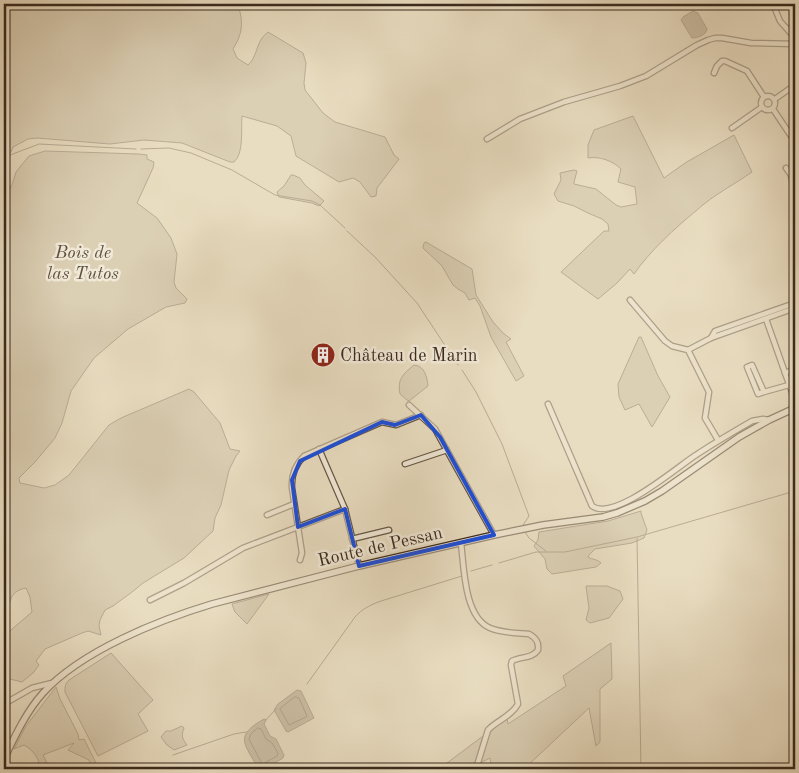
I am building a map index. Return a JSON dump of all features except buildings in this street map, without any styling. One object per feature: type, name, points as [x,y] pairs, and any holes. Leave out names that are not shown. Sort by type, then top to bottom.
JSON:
[{"type":"main road","name":"Route de Pessan","points":[[4,759],[29,712],[54,683],[74,667],[112,644],[169,618],[212,604],[461,542],[543,525],[603,517],[617,513],[654,496],[739,437],[795,408]]},
{"type":"street","points":[[773,4],[780,21],[795,38]]},
{"type":"street","points":[[487,139],[520,119],[564,102],[620,86],[646,76],[697,45],[714,38],[750,43],[795,44]]},
{"type":"street","points":[[714,73],[722,61],[747,71],[764,97]]},
{"type":"street","points":[[775,99],[795,85]]},
{"type":"street","points":[[764,97],[770,96],[775,99]]},
{"type":"street","points":[[762,107],[761,102],[764,97]]},
{"type":"street","points":[[773,109],[776,104],[775,99]]},
{"type":"street","points":[[762,107],[767,110],[773,109]]},
{"type":"street","points":[[732,128],[762,107]]},
{"type":"street","points":[[773,109],[791,136]]},
{"type":"street","points":[[786,168],[793,173],[795,195]]},
{"type":"street","points":[[630,300],[666,341],[672,346],[688,350],[710,338],[795,308]]},
{"type":"street","points":[[710,338],[715,331],[795,302]]},
{"type":"street","points":[[766,318],[795,402]]},
{"type":"street","points":[[688,350],[709,392],[705,418],[718,440]]},
{"type":"street","points":[[764,392],[752,365],[747,367],[758,394],[789,385]]},
{"type":"street","points":[[785,373],[795,369]]},
{"type":"street","points":[[548,404],[592,506],[600,509],[614,507],[626,502],[662,480],[718,440],[752,421],[769,420]]},
{"type":"street","points":[[409,405],[435,429],[494,535]]},
{"type":"street","points":[[300,560],[302,553],[292,480],[296,466],[304,456],[382,422],[396,425],[421,415]]},
{"type":"street","points":[[319,449],[345,509],[359,566]]},
{"type":"street","points":[[405,464],[447,450]]},
{"type":"street","points":[[694,456],[699,464]]},
{"type":"street","points":[[267,515],[294,504]]},
{"type":"street","points":[[150,600],[184,583],[243,548],[345,509]]},
{"type":"street","points":[[352,539],[389,530]]},
{"type":"street","points":[[461,542],[470,604],[480,621],[491,629],[529,634],[538,642],[538,650],[533,655],[512,661],[518,704],[516,709],[488,730],[476,769]]},
{"type":"street","points":[[4,704],[32,688],[54,683]]},
{"type":"highlighted area","points":[[421,415],[440,437],[494,535],[359,566],[345,509],[298,527],[292,480],[300,461],[382,422],[395,425]]},
{"type":"green space","points":[[4,4],[237,4],[241,25],[239,39],[233,49],[237,58],[248,65],[253,59],[262,38],[268,32],[303,53],[306,63],[305,90],[323,113],[335,122],[385,137],[394,155],[399,159],[377,188],[376,196],[371,197],[360,182],[353,178],[339,182],[296,156],[291,136],[277,126],[242,116],[241,147],[234,162],[182,143],[144,140],[110,144],[37,138],[28,139],[13,147],[8,155],[4,147]]},
{"type":"green space","points":[[633,116],[664,178],[685,163],[734,135],[752,172],[703,205],[663,240],[634,274],[630,269],[598,299],[561,272],[604,231],[609,231],[608,224],[602,219],[574,206],[558,201],[554,194],[561,180],[560,173],[574,170],[577,171],[574,184],[596,189],[621,207],[637,204],[635,187],[618,182],[621,169],[606,160],[588,158],[588,145],[594,130]]},
{"type":"green space","name":"Bois de las Tutos","points":[[45,151],[139,154],[147,155],[147,159],[154,162],[137,203],[157,218],[171,238],[177,254],[174,282],[176,288],[187,299],[185,303],[166,307],[128,329],[94,358],[71,391],[62,423],[55,438],[19,478],[20,483],[44,488],[55,485],[69,475],[109,425],[189,389],[194,392],[220,423],[230,449],[240,451],[229,470],[213,531],[184,558],[143,583],[105,610],[99,626],[101,635],[88,631],[45,649],[36,661],[39,665],[22,682],[10,679],[4,672],[4,636],[32,612],[30,597],[26,588],[15,592],[4,616],[4,201],[16,172],[29,156]]},
{"type":"green space","points":[[291,175],[300,178],[305,185],[324,201],[319,206],[279,197],[277,192],[284,186]]},
{"type":"green space","points":[[426,242],[472,269],[476,295],[493,322],[511,339],[506,342],[524,376],[516,381],[491,337],[480,306],[475,298],[469,300],[465,293],[453,285],[442,266],[423,248]]},
{"type":"green space","points":[[639,337],[641,337],[658,376],[670,397],[652,427],[639,404],[625,410],[619,397],[618,384]]},
{"type":"green space","points":[[414,365],[421,367],[423,370],[428,386],[409,401],[400,394],[399,384],[404,374]]},
{"type":"green space","points":[[641,511],[647,530],[644,538],[632,543],[595,549],[588,557],[601,563],[596,567],[552,574],[547,569],[545,559],[534,546],[538,540],[539,532],[608,521]]},
{"type":"green space","points":[[586,586],[607,586],[620,591],[623,599],[609,618],[590,623],[586,620],[589,608]]},
{"type":"green space","points":[[269,594],[247,624],[235,612],[232,604]]},
{"type":"green space","points":[[611,643],[612,679],[600,689],[600,742],[596,746],[589,708],[524,769],[492,769],[490,758],[480,763],[489,734],[493,729],[507,718],[508,724],[566,686],[563,676]]},
{"type":"green space","points":[[111,653],[153,700],[138,714],[148,731],[98,756],[65,692],[65,687],[69,680]]},
{"type":"green space","points":[[56,687],[79,740],[84,739],[99,769],[91,769],[89,760],[68,750],[74,743],[43,755],[48,765],[54,769],[40,769],[35,755],[24,745],[14,749],[26,726]]},
{"type":"green space","points":[[182,726],[184,728],[182,737],[187,745],[174,750],[161,737],[166,731]]},
{"type":"green space","points":[[483,736],[473,769],[439,769]]},
{"type":"water","points":[[693,11],[698,13],[707,29],[701,36],[692,38],[681,20]]},
{"type":"water","points":[[297,690],[301,691],[314,718],[288,732],[274,710],[278,704]]},
{"type":"water","points":[[264,719],[266,720],[264,724],[270,736],[276,739],[284,755],[283,758],[268,767],[260,769],[244,740],[248,730]]},
{"type":"waterway","points":[[5,157],[39,144],[136,149]]},
{"type":"waterway","points":[[141,149],[169,148],[191,153],[232,170],[275,195],[312,201],[320,205],[345,228]]},
{"type":"waterway","points":[[347,231],[375,257],[417,303],[458,365]]},
{"type":"waterway","points":[[462,370],[476,392],[502,444],[529,516],[523,525]]},
{"type":"waterway","points":[[499,563],[536,552],[565,552],[637,537],[795,491]]},
{"type":"waterway","points":[[525,532],[529,538],[546,551]]},
{"type":"waterway","points":[[637,538],[641,769]]},
{"type":"waterway","points":[[471,571],[492,565]]},
{"type":"waterway","points":[[307,684],[355,617],[363,609],[381,601],[462,576]]},
{"type":"waterway","points":[[265,721],[276,709]]},
{"type":"waterway","points":[[173,755],[234,734],[246,732]]},
{"type":"place","name":"Château de Marin","points":[[323,355]]}]
